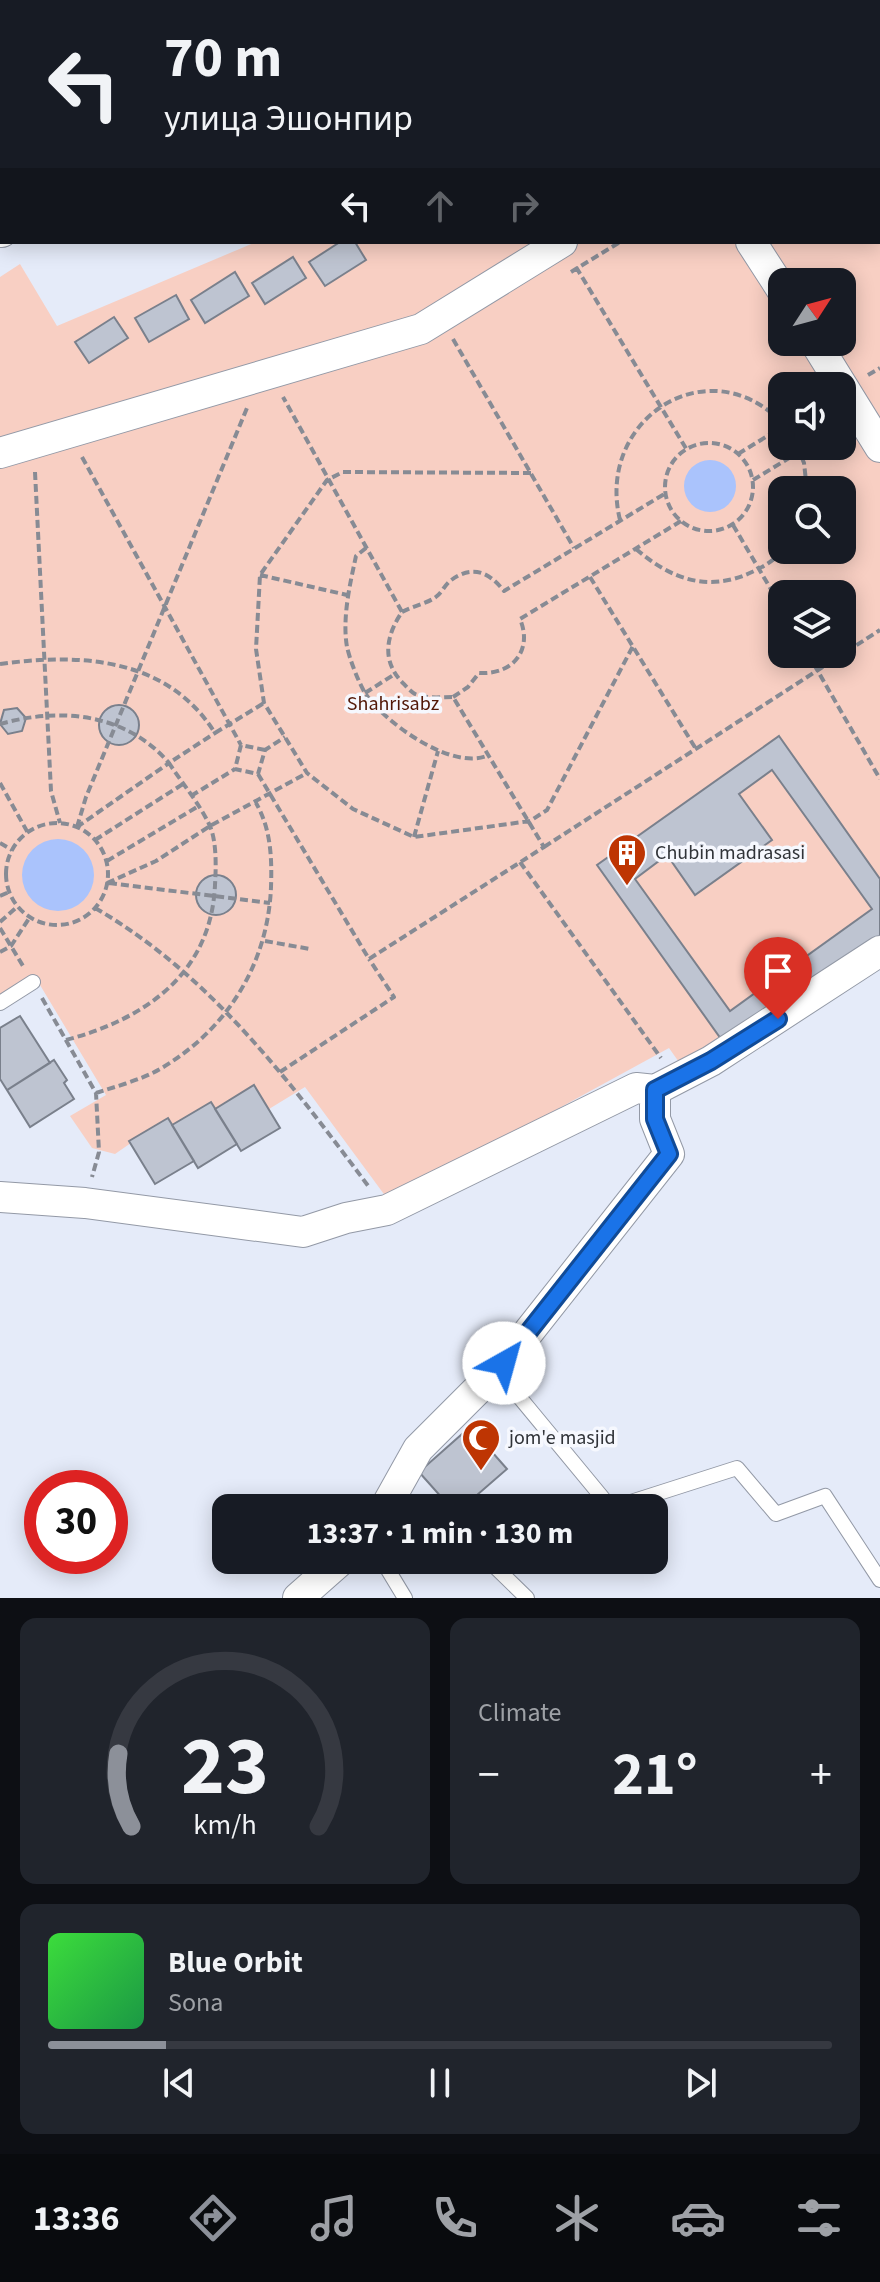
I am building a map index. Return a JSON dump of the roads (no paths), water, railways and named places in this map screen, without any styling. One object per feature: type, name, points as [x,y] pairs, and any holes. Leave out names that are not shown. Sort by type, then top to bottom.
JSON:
[{"type":"street","points":[[0,453],[421,329],[559,244]]},
{"type":"street","points":[[752,244],[768,268]]},
{"type":"street","points":[[824,356],[880,447]]},
{"type":"street","points":[[0,1197],[85,1203],[303,1232],[346,1218],[387,1210],[636,1088],[663,1086],[711,1061],[880,951]]},
{"type":"street","points":[[399,1494],[418,1449],[497,1370],[669,1154],[655,1119],[663,1086]]},
{"type":"street","points":[[298,1598],[325,1574]]},
{"type":"lane","points":[[0,1003],[33,982]]},
{"type":"lane","points":[[497,1370],[599,1494]]},
{"type":"lane","points":[[655,1494],[737,1468],[776,1514],[825,1496],[880,1580]]},
{"type":"lane","points":[[390,1574],[405,1598]]},
{"type":"lane","points":[[502,1574],[527,1598]]},
{"type":"water","points":[[710,460],[729,467],[736,486],[729,505],[710,512],[691,505],[684,486],[691,467]]},
{"type":"water","points":[[58,839],[78,845],[88,855],[94,875],[88,895],[78,905],[58,911],[38,905],[28,895],[22,875],[28,855],[38,845]]},
{"type":"place","name":"Chubin madrasasi","points":[[627,887]]},
{"type":"place","name":"jom'e masjid","points":[[481,1472]]},
{"type":"park label","name":"Shahrisabz","points":[[393,704]]}]
